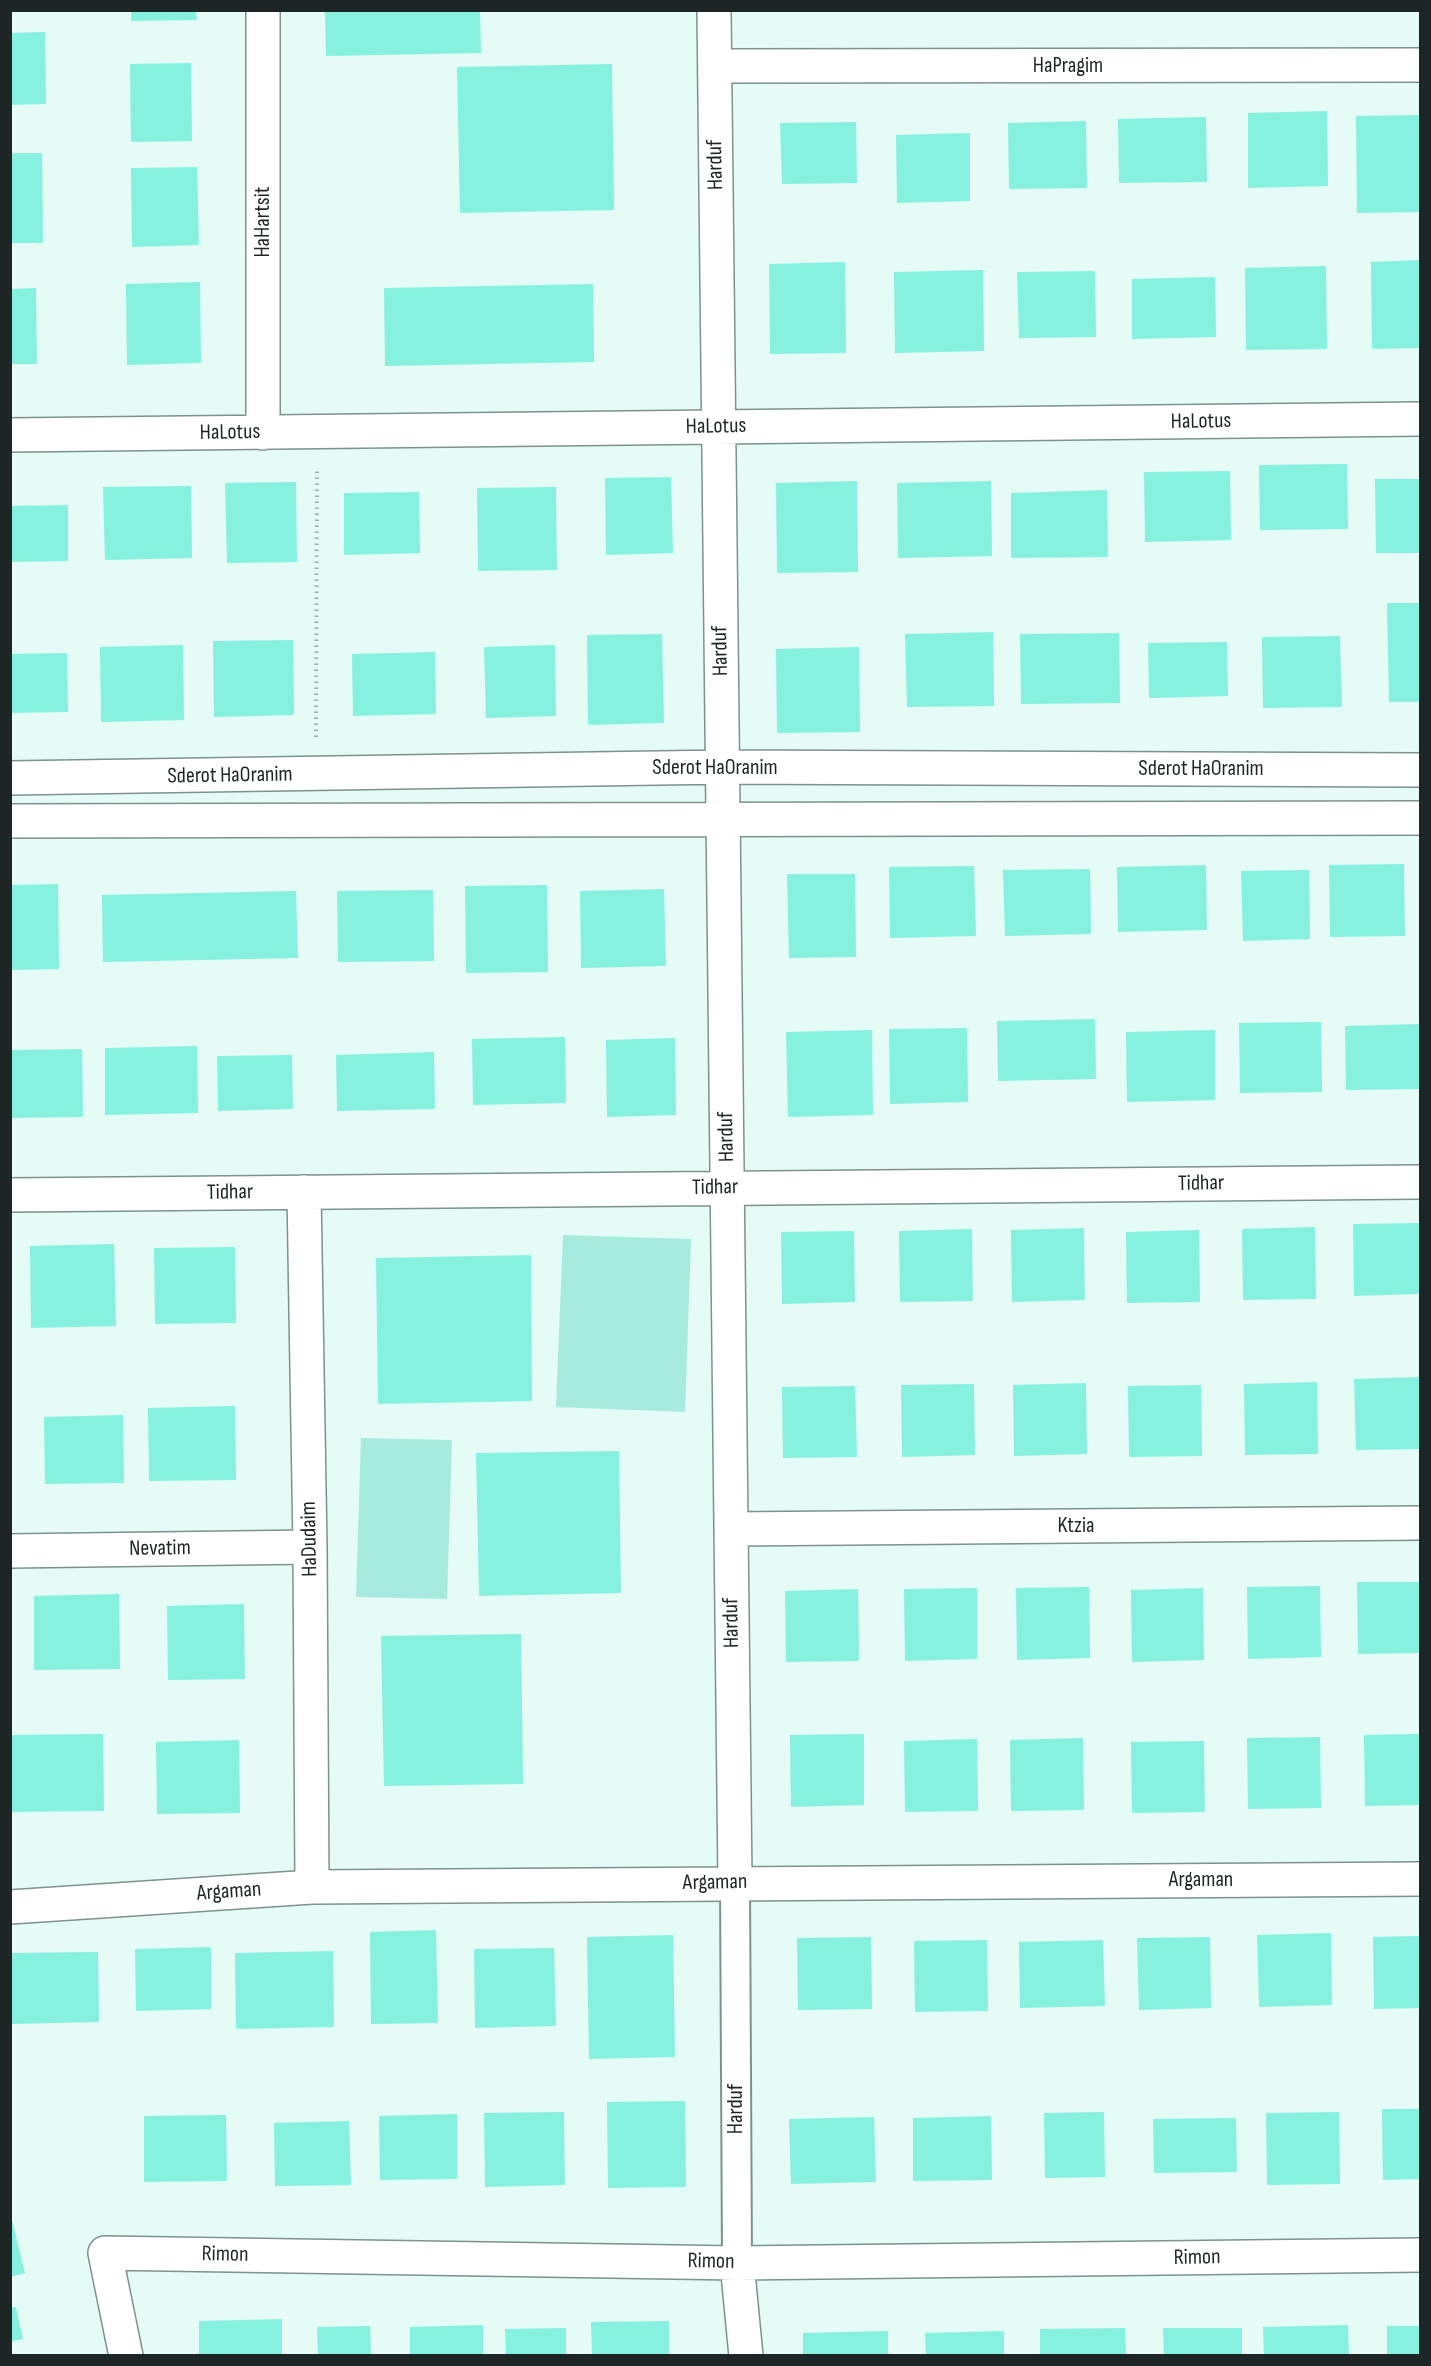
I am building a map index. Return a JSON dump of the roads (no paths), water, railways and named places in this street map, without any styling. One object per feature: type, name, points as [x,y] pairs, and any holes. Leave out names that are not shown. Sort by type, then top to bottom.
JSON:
[{"type":"street","name":"HaHartsit","points":[[263,10],[263,432]]},
{"type":"street","name":"Harduf","points":[[714,10],[735,1882],[737,2263]]},
{"type":"street","name":"HaPragim","points":[[715,66],[1420,65]]},
{"type":"street","name":"HaLotus","points":[[10,435],[1420,419]]},
{"type":"street","name":"Sderot HaOranim","points":[[10,778],[723,767],[1420,770]]},
{"type":"street","name":"Sderot HaOranim","points":[[10,820],[1420,818]]},
{"type":"street","name":"Tidhar","points":[[10,1195],[1420,1182]]},
{"type":"street","name":"HaDudaim","points":[[304,1192],[310,1547],[312,1887]]},
{"type":"street","name":"Ktzia","points":[[731,1529],[1420,1523]]},
{"type":"street","name":"Nevatim","points":[[10,1551],[310,1547]]},
{"type":"street","name":"Argaman","points":[[10,1907],[312,1887],[735,1882],[1420,1879]]},
{"type":"street","name":"Rimon","points":[[126,2355],[105,2253],[737,2263],[1420,2255]]},
{"type":"street","points":[[737,2263],[746,2355]]}]
